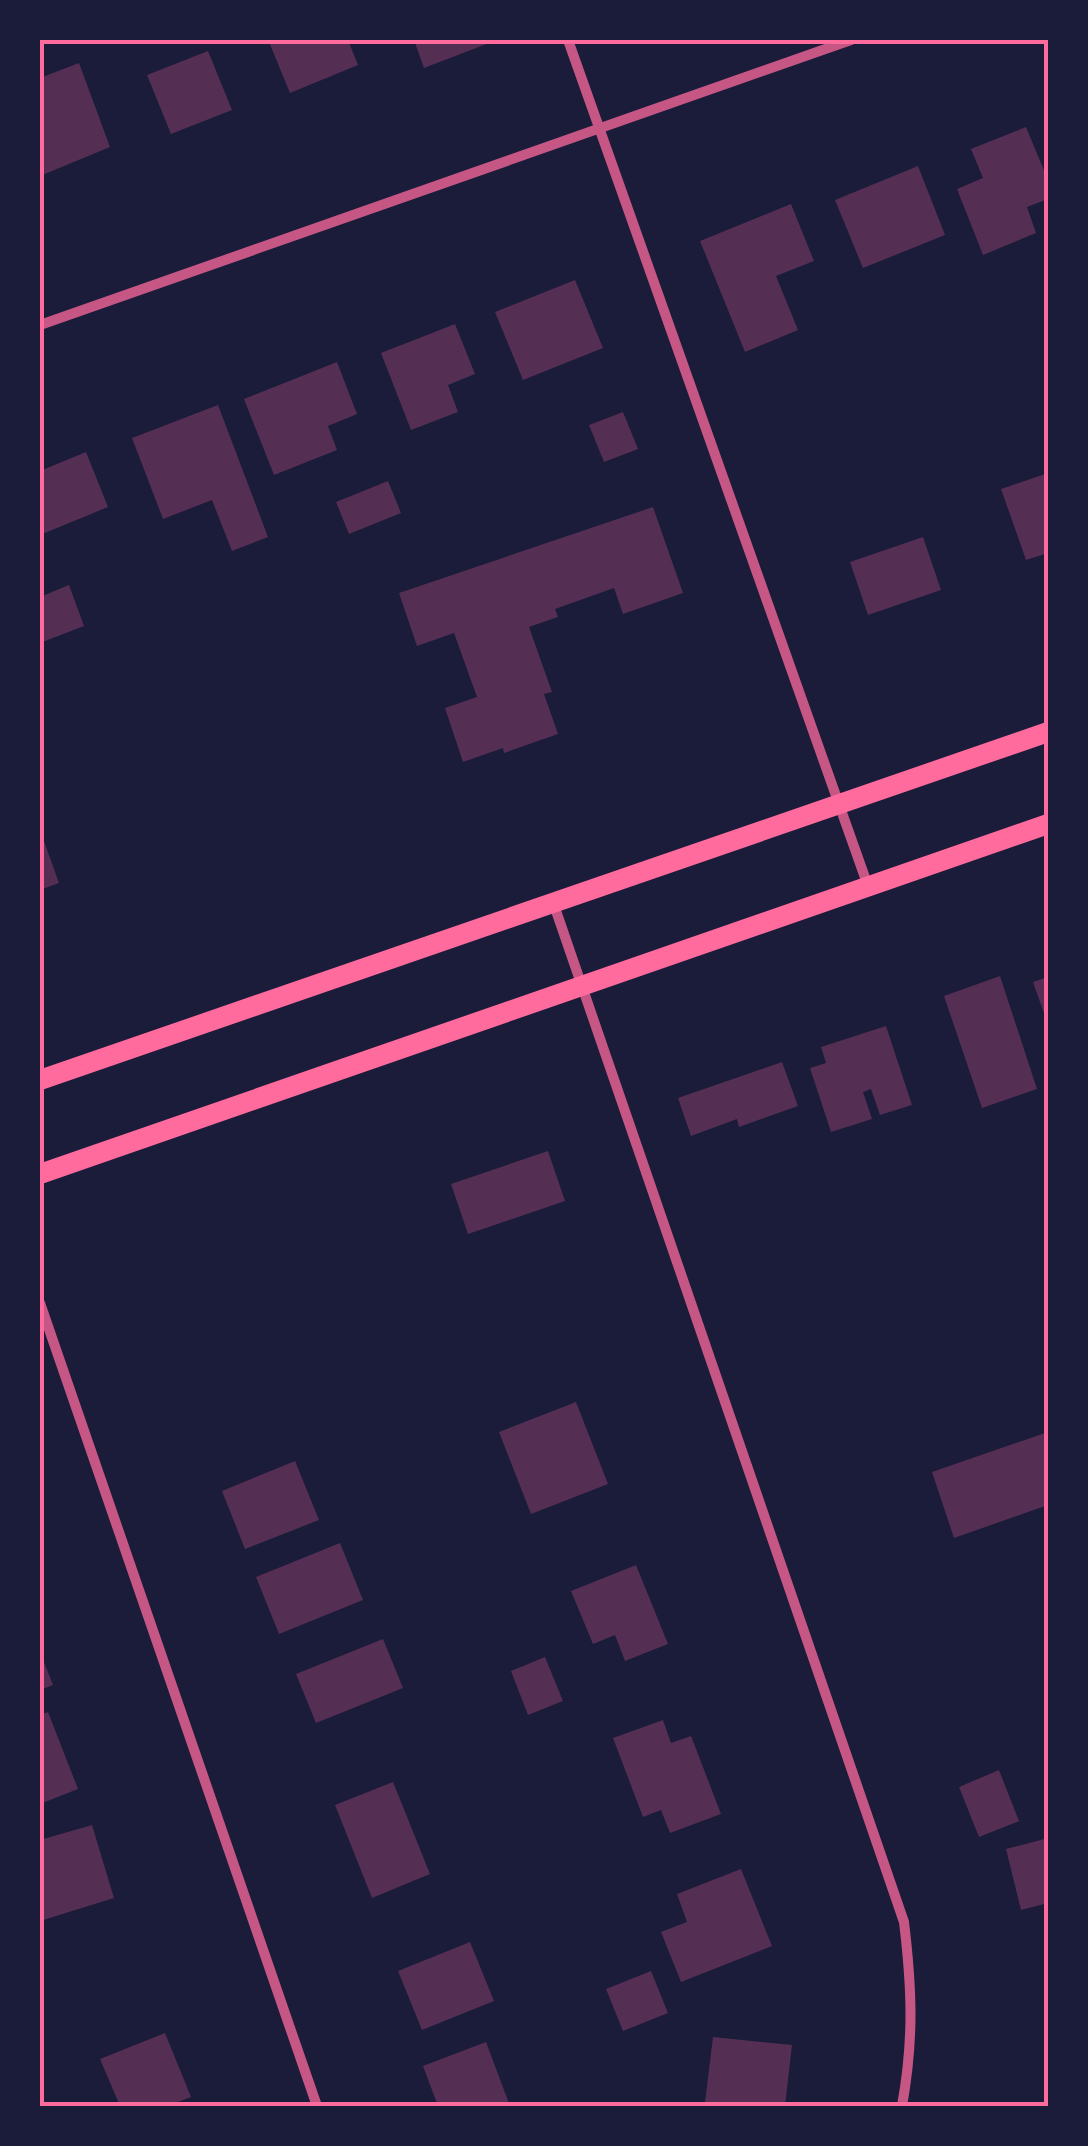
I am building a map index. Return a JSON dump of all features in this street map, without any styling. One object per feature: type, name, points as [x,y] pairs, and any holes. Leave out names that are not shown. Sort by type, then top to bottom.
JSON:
[{"type":"main road","points":[[40,1080],[1048,732]]},
{"type":"main road","points":[[40,1174],[1048,824]]},
{"type":"street","points":[[568,40],[869,886]]},
{"type":"street","points":[[40,324],[851,40]]},
{"type":"street","points":[[553,902],[904,1922],[912,1994],[911,2055],[902,2106]]},
{"type":"street","points":[[40,1304],[317,2106]]},
{"type":"building","points":[[348,40],[358,65],[290,93],[269,42]]},
{"type":"building","points":[[414,40],[497,40],[424,68]]},
{"type":"building","points":[[208,51],[232,110],[171,134],[147,75]]},
{"type":"building","points":[[79,63],[110,147],[40,176],[40,78]]},
{"type":"building","points":[[1026,127],[1048,180],[1048,199],[1027,207],[1036,233],[983,255],[957,189],[983,178],[971,149]]},
{"type":"building","points":[[918,166],[945,235],[863,268],[835,200]]},
{"type":"building","points":[[791,204],[814,261],[776,276],[798,330],[745,352],[700,241]]},
{"type":"building","points":[[575,280],[603,348],[523,380],[495,312]]},
{"type":"building","points":[[455,324],[475,374],[448,385],[458,412],[411,430],[381,353]]},
{"type":"building","points":[[337,362],[357,414],[328,426],[337,450],[274,475],[244,399]]},
{"type":"building","points":[[218,405],[268,537],[232,551],[212,500],[163,519],[132,438]]},
{"type":"building","points":[[623,412],[638,449],[604,462],[589,425]]},
{"type":"building","points":[[86,452],[108,507],[40,535],[40,471]]},
{"type":"building","points":[[1048,473],[1048,553],[1026,560],[1001,489]]},
{"type":"building","points":[[388,481],[401,513],[349,534],[336,502]]},
{"type":"building","points":[[653,507],[683,593],[623,614],[614,588],[555,609],[558,617],[529,627],[552,692],[544,694],[558,734],[463,762],[445,708],[477,697],[454,633],[417,646],[399,593]]},
{"type":"building","points":[[923,537],[941,590],[868,615],[850,562]]},
{"type":"building","points":[[69,585],[84,626],[40,643],[40,597]]},
{"type":"building","points":[[40,830],[59,883],[40,890]]},
{"type":"building","points":[[1000,976],[1037,1089],[982,1108],[944,996]]},
{"type":"building","points":[[1048,977],[1048,1022],[1047,1022],[1033,982]]},
{"type":"building","points":[[886,1026],[912,1105],[880,1115],[871,1089],[863,1092],[872,1119],[831,1132],[810,1068],[826,1063],[821,1047]]},
{"type":"building","points":[[782,1062],[798,1106],[739,1127],[737,1119],[691,1136],[678,1098]]},
{"type":"building","points":[[548,1151],[565,1201],[468,1234],[451,1184]]},
{"type":"building","points":[[576,1402],[608,1484],[531,1514],[499,1432]]},
{"type":"building","points":[[1048,1432],[1048,1505],[954,1538],[932,1472]]},
{"type":"building","points":[[295,1461],[319,1520],[245,1549],[222,1491]]},
{"type":"building","points":[[340,1543],[363,1600],[279,1634],[256,1577]]},
{"type":"building","points":[[636,1565],[668,1644],[625,1661],[615,1635],[593,1644],[571,1591]]},
{"type":"building","points":[[383,1639],[403,1688],[316,1723],[296,1674]]},
{"type":"building","points":[[40,1652],[53,1685],[40,1690]]},
{"type":"building","points":[[545,1657],[563,1701],[528,1715],[511,1671]]},
{"type":"building","points":[[48,1712],[78,1789],[40,1804],[40,1715]]},
{"type":"building","points":[[663,1720],[671,1743],[691,1736],[721,1814],[670,1833],[661,1810],[643,1817],[613,1738]]},
{"type":"building","points":[[999,1770],[1019,1821],[979,1837],[959,1787]]},
{"type":"building","points":[[393,1782],[430,1874],[372,1898],[335,1805]]},
{"type":"building","points":[[92,1825],[114,1898],[40,1921],[40,1840]]},
{"type":"building","points":[[1048,1838],[1048,1903],[1021,1910],[1006,1849]]},
{"type":"building","points":[[741,1869],[772,1946],[681,1982],[661,1932],[687,1922],[677,1894]]},
{"type":"building","points":[[470,1942],[494,2001],[422,2030],[398,1971]]},
{"type":"building","points":[[651,1971],[668,2013],[623,2031],[606,1989]]},
{"type":"building","points":[[165,2033],[191,2097],[168,2106],[120,2106],[100,2059]]},
{"type":"building","points":[[713,2037],[792,2045],[785,2106],[705,2102]]},
{"type":"building","points":[[486,2042],[510,2106],[438,2106],[423,2066]]}]
